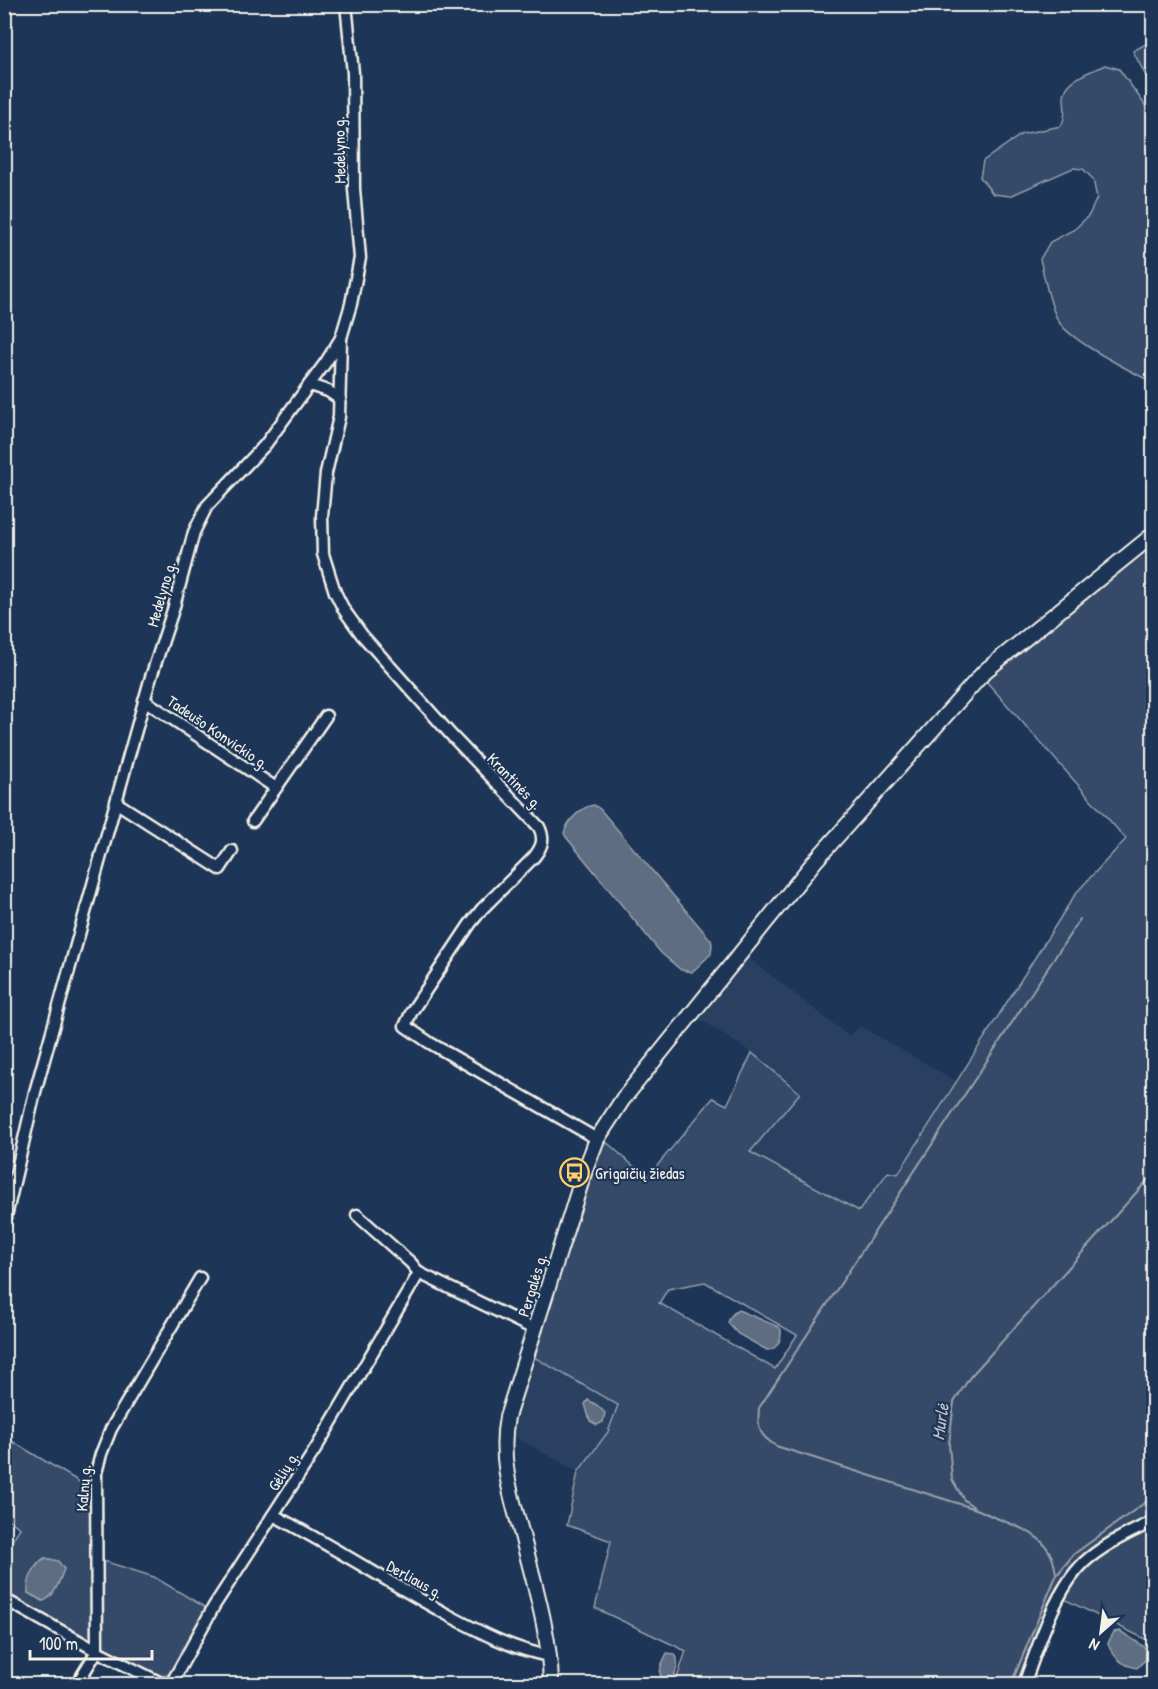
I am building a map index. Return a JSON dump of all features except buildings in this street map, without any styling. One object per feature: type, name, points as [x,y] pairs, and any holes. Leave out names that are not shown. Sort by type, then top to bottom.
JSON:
[{"type":"main road","name":"Pergalės g.","points":[[551,1684],[543,1622],[504,1462],[504,1437],[507,1417],[584,1173],[597,1139],[623,1099],[815,861],[985,671],[1154,534]]},
{"type":"street","name":"Medelyno g.","points":[[4,1225],[35,1092],[144,700],[173,610],[194,532],[207,506],[265,445],[309,385],[341,338],[351,304],[360,258],[354,189],[352,73],[346,4]]},
{"type":"street","name":"Krantinės g.","points":[[341,338],[339,417],[326,472],[322,516],[323,554],[335,592],[344,610],[362,635],[452,736],[539,827],[543,837],[540,849],[534,857],[470,924],[411,1011],[405,1026],[430,1043],[597,1139]]},
{"type":"street","points":[[309,385],[328,390],[340,399]]},
{"type":"street","name":"Tadeušo Konvickio g.","points":[[144,700],[276,788]]},
{"type":"street","name":"Tadeušo Konvickio g.","points":[[253,821],[326,716]]},
{"type":"street","points":[[117,803],[220,869],[232,851]]},
{"type":"street","points":[[357,1215],[411,1263],[419,1273],[536,1330]]},
{"type":"street","name":"Gėlių g.","points":[[171,1684],[214,1606],[315,1450],[419,1273]]},
{"type":"street","name":"Kalnų g.","points":[[97,1651],[96,1485],[100,1454],[111,1429],[200,1278]]},
{"type":"street","name":"Derliaus g.","points":[[273,1515],[316,1537],[398,1588],[472,1628],[515,1648],[549,1656]]},
{"type":"street","points":[[1024,1684],[1051,1616],[1068,1583],[1087,1559],[1116,1539],[1154,1521]]},
{"type":"street","points":[[4,1599],[97,1651],[163,1684]]},
{"type":"street","points":[[76,1684],[97,1651]]},
{"type":"shaded area","points":[[1153,40],[1153,87],[1133,51]]},
{"type":"shaded area","points":[[1105,65],[1119,69],[1153,116],[1153,383],[1076,339],[1059,322],[1050,301],[1040,259],[1050,242],[1075,229],[1089,215],[1097,198],[1093,179],[1083,169],[1073,168],[1010,196],[993,194],[980,177],[983,161],[1022,134],[1061,126],[1065,110],[1065,92],[1068,86],[1079,77]]},
{"type":"shaded area","points":[[1153,543],[1153,1643],[1064,1599],[1028,1684],[675,1684],[686,1651],[595,1608],[611,1541],[567,1525],[578,1472],[608,1432],[618,1405],[532,1356],[590,1171],[603,1139],[647,1178],[713,1098],[727,1105],[752,1053],[800,1093],[750,1152],[859,1211],[888,1172],[898,1174],[1076,893],[1126,839],[985,680]],"holes":[[[705,1282],[797,1335],[775,1369],[659,1303],[668,1289]]]},
{"type":"shaded area","points":[[594,805],[600,809],[711,940],[711,954],[692,972],[681,970],[661,953],[566,837],[564,833],[572,819],[580,811]]},
{"type":"shaded area","points":[[745,955],[849,1036],[860,1026],[958,1082],[898,1174],[887,1172],[859,1211],[750,1152],[800,1093],[752,1053],[697,1017]]},
{"type":"shaded area","points":[[738,1310],[779,1327],[781,1337],[776,1346],[767,1350],[738,1334],[728,1323]]},
{"type":"shaded area","points":[[532,1356],[618,1405],[608,1432],[578,1472],[508,1433]]},
{"type":"shaded area","points":[[588,1400],[605,1413],[603,1422],[597,1425],[590,1421],[585,1404]]},
{"type":"shaded area","points":[[5,1437],[93,1490],[91,1557],[154,1577],[208,1609],[171,1672],[162,1676],[153,1674],[5,1593],[4,1553],[20,1528],[5,1517]],"holes":[[[44,1558],[50,1559],[64,1569],[54,1592],[43,1601],[28,1593],[32,1574],[37,1565]]]},
{"type":"shaded area","points":[[45,1558],[58,1561],[64,1569],[54,1592],[43,1601],[28,1593],[28,1588],[35,1569]]},
{"type":"shaded area","points":[[1120,1631],[1149,1650],[1145,1660],[1137,1668],[1122,1663],[1110,1648],[1108,1643],[1114,1632]]},
{"type":"shaded area","points":[[667,1653],[675,1654],[677,1661],[675,1672],[669,1681],[663,1679],[660,1674]]},
{"type":"waterway","points":[[979,1510],[776,1446],[760,1430],[759,1408],[1080,919]]},
{"type":"waterway","name":"Murlė","points":[[974,1507],[964,1500],[952,1479],[949,1444],[954,1402],[970,1377],[1154,1173]]},
{"type":"waterway","points":[[1056,1576],[1074,1554],[1154,1496]]},
{"type":"waterway","name":"Murlė","points":[[979,1510],[1017,1526],[1039,1539],[1053,1560],[1056,1576],[1011,1684]]},
{"type":"place","name":"Grigaičių žiedas","points":[[574,1173]]}]
